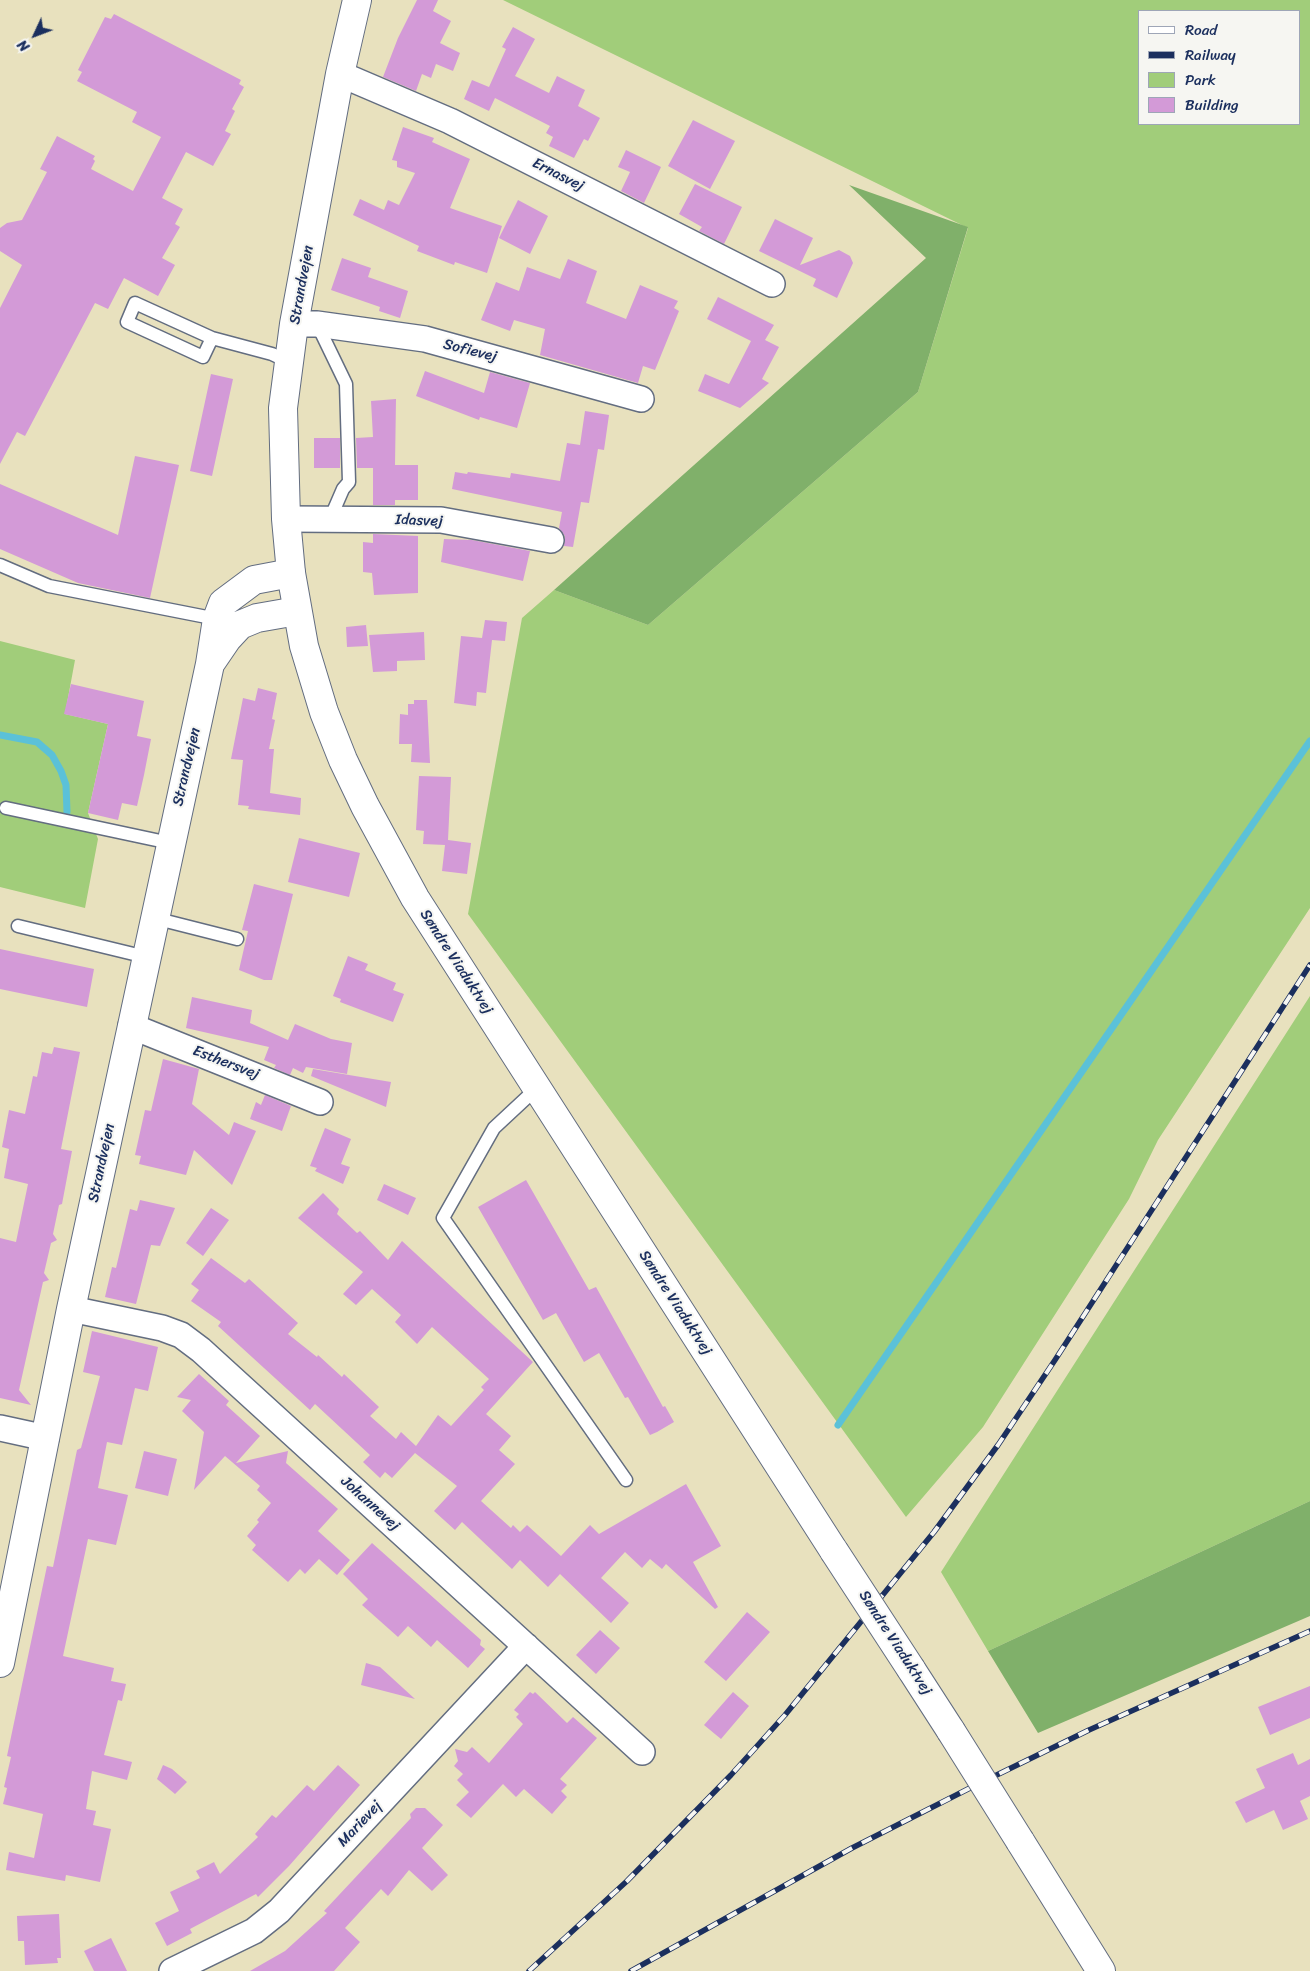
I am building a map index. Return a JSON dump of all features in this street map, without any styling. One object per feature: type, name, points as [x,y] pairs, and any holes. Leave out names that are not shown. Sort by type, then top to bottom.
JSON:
[{"type":"main road","name":"Strandvejen","points":[[210,664],[227,638],[240,626],[257,618],[297,612],[286,519],[284,408],[290,362],[306,324],[340,74],[356,0]]},
{"type":"main road","name":"Strandvejen","points":[[0,1663],[71,1310],[210,664],[217,619],[223,604],[254,580],[291,573]]},
{"type":"main road","name":"Søndre Viaduktvej","points":[[297,612],[304,646],[324,712],[343,760],[365,806],[415,898],[951,1731],[1102,1971]]},
{"type":"street","name":"Ernasvej","points":[[340,74],[450,121],[772,284]]},
{"type":"street","name":"Sofievej","points":[[306,324],[425,339],[641,399]]},
{"type":"street","name":"Idasvej","points":[[286,519],[441,520],[550,540]]},
{"type":"street","name":"Esthersvej","points":[[131,1026],[320,1102]]},
{"type":"street","name":"Johannevej","points":[[71,1310],[162,1328],[181,1335],[201,1350],[642,1752]]},
{"type":"street","points":[[0,1428],[46,1438]]},
{"type":"street","name":"Marievej","points":[[172,1971],[254,1931],[279,1911],[526,1646]]},
{"type":"lane","points":[[212,338],[203,356],[127,322],[135,303],[212,338],[272,354],[290,362]]},
{"type":"lane","points":[[306,324],[346,384],[349,482],[343,489],[330,519]]},
{"type":"lane","points":[[0,565],[50,586],[217,619]]},
{"type":"lane","points":[[6,808],[170,844]]},
{"type":"lane","points":[[154,918],[237,939]]},
{"type":"lane","points":[[18,926],[146,957]]},
{"type":"lane","points":[[537,1088],[494,1128],[443,1218],[626,1480]]},
{"type":"green space","points":[[503,0],[1310,0],[1310,908],[1158,1140],[1129,1199],[983,1427],[906,1517],[468,914],[522,618],[554,590],[648,625],[918,392],[968,228]]},
{"type":"green space","points":[[849,185],[968,227],[918,392],[648,625],[554,590],[926,258]]},
{"type":"green space","points":[[0,641],[75,660],[65,714],[108,724],[88,813],[98,839],[85,908],[0,887]]},
{"type":"green space","points":[[1310,996],[1310,1501],[988,1651],[941,1572]]},
{"type":"green space","points":[[1310,1501],[1310,1616],[1038,1733],[988,1651]]},
{"type":"building","points":[[417,0],[438,0],[433,11],[451,21],[440,43],[460,53],[453,71],[436,64],[431,78],[422,74],[416,91],[383,77],[398,38]]},
{"type":"building","points":[[114,14],[241,80],[239,84],[244,87],[232,109],[235,111],[225,131],[231,134],[213,166],[186,152],[162,198],[183,209],[175,224],[180,227],[162,258],[175,265],[158,296],[124,278],[108,309],[95,303],[25,436],[17,432],[0,464],[0,308],[22,265],[0,251],[0,228],[7,223],[22,220],[47,172],[40,169],[57,136],[95,156],[91,169],[133,191],[161,137],[132,122],[137,112],[77,81],[82,72],[78,70],[105,17],[111,19]]},
{"type":"building","points":[[513,27],[535,39],[515,76],[549,93],[557,76],[585,90],[578,106],[600,118],[588,141],[584,139],[574,158],[549,146],[553,137],[546,133],[550,126],[495,98],[489,111],[464,99],[472,80],[489,87],[506,49],[502,47]]},
{"type":"building","points":[[693,120],[735,141],[710,189],[668,166]]},
{"type":"building","points":[[403,127],[434,138],[432,142],[470,159],[450,208],[502,226],[487,273],[455,262],[454,265],[417,251],[419,246],[353,215],[360,199],[384,210],[388,200],[399,205],[415,173],[397,167],[397,161],[392,160]]},
{"type":"building","points":[[626,150],[661,167],[644,203],[621,191],[630,172],[618,167]]},
{"type":"building","points":[[695,184],[742,207],[724,244],[699,231],[702,227],[679,214]]},
{"type":"building","points":[[518,200],[548,216],[530,254],[499,238]]},
{"type":"building","points":[[775,219],[813,238],[800,265],[839,250],[850,256],[853,263],[837,298],[813,286],[816,279],[759,251]]},
{"type":"building","points":[[342,258],[371,268],[368,277],[408,291],[400,318],[379,311],[380,307],[331,290]]},
{"type":"building","points":[[568,259],[597,271],[586,303],[626,319],[640,285],[678,301],[674,308],[679,311],[655,370],[643,366],[638,383],[540,355],[545,329],[514,320],[510,331],[481,320],[496,282],[519,291],[527,267],[560,279]]},
{"type":"building","points":[[718,297],[774,325],[765,340],[779,347],[762,379],[769,383],[740,408],[698,391],[705,374],[729,384],[751,341],[707,319]]},
{"type":"building","points":[[425,371],[484,393],[490,372],[530,383],[517,428],[480,417],[479,420],[416,396]]},
{"type":"building","points":[[211,374],[233,379],[212,476],[190,471]]},
{"type":"building","points":[[396,399],[395,465],[418,465],[418,500],[395,500],[395,505],[373,505],[373,468],[357,468],[356,438],[373,437],[371,401]]},
{"type":"building","points":[[585,411],[609,415],[604,450],[598,449],[589,503],[581,502],[573,547],[564,546],[565,536],[559,528],[562,512],[452,489],[455,472],[510,478],[511,473],[560,481],[567,443],[580,445]]},
{"type":"building","points":[[314,438],[340,438],[340,468],[314,468]]},
{"type":"building","points":[[135,456],[179,465],[150,598],[78,583],[0,549],[0,484],[118,535]]},
{"type":"building","points":[[373,534],[418,536],[418,593],[374,595],[372,573],[363,572],[363,542],[373,543]]},
{"type":"building","points":[[444,539],[472,540],[530,551],[523,581],[441,562]]},
{"type":"building","points":[[485,620],[507,622],[505,641],[492,640],[486,693],[477,692],[476,706],[454,703],[461,636],[482,638]]},
{"type":"building","points":[[366,625],[368,646],[347,647],[346,627]]},
{"type":"building","points":[[424,632],[425,660],[397,661],[397,671],[373,672],[369,635]]},
{"type":"building","points":[[71,684],[144,701],[137,736],[151,739],[144,775],[137,806],[122,803],[118,820],[88,813],[108,724],[64,714]]},
{"type":"building","points":[[258,688],[277,693],[272,719],[275,720],[269,749],[274,749],[270,793],[301,798],[300,815],[248,809],[249,806],[238,805],[243,760],[231,759],[243,698],[255,701]]},
{"type":"building","points":[[414,700],[427,700],[430,763],[411,762],[412,744],[399,744],[400,714],[408,715],[408,704],[414,704]]},
{"type":"building","points":[[419,776],[451,777],[448,840],[471,843],[467,874],[442,871],[445,845],[423,844],[424,831],[416,830]]},
{"type":"building","points":[[299,838],[360,853],[349,897],[288,882]]},
{"type":"building","points":[[254,884],[293,894],[272,980],[264,980],[239,970],[248,931],[242,930]]},
{"type":"building","points":[[0,949],[94,969],[87,1007],[0,989]]},
{"type":"building","points":[[348,956],[368,964],[365,970],[396,983],[393,990],[404,994],[393,1022],[340,1002],[341,999],[333,996]]},
{"type":"building","points":[[192,997],[252,1010],[250,1023],[288,1040],[295,1024],[331,1039],[352,1043],[347,1074],[306,1067],[303,1073],[293,1068],[290,1075],[274,1068],[276,1065],[264,1060],[269,1047],[186,1028]]},
{"type":"building","points":[[54,1047],[80,1052],[61,1149],[72,1151],[62,1204],[59,1205],[53,1234],[57,1240],[51,1243],[44,1273],[49,1280],[43,1282],[19,1390],[31,1405],[0,1398],[0,1238],[16,1242],[28,1184],[4,1178],[9,1149],[2,1147],[9,1110],[25,1114],[33,1076],[37,1077],[42,1052],[52,1054]]},
{"type":"building","points":[[163,1059],[199,1069],[192,1104],[229,1135],[234,1122],[256,1131],[232,1185],[194,1150],[186,1175],[139,1164],[141,1156],[135,1155],[145,1110],[151,1111]]},
{"type":"building","points":[[313,1069],[391,1082],[386,1107],[311,1076]]},
{"type":"building","points":[[265,1095],[291,1106],[282,1131],[250,1119],[256,1102],[261,1105]]},
{"type":"building","points":[[325,1128],[351,1139],[341,1164],[350,1167],[343,1184],[315,1171],[317,1168],[310,1166]]},
{"type":"building","points":[[526,1180],[589,1290],[596,1287],[663,1407],[665,1406],[674,1422],[657,1432],[650,1435],[628,1397],[625,1398],[599,1353],[584,1362],[556,1313],[543,1320],[478,1207]]},
{"type":"building","points":[[384,1184],[416,1198],[408,1215],[377,1200]]},
{"type":"building","points":[[323,1193],[339,1209],[337,1214],[357,1233],[360,1231],[388,1260],[402,1241],[533,1362],[486,1414],[511,1436],[499,1450],[515,1464],[481,1501],[511,1528],[513,1525],[520,1532],[527,1525],[561,1556],[590,1525],[599,1534],[686,1484],[721,1546],[693,1562],[718,1607],[715,1609],[666,1564],[662,1569],[650,1559],[642,1568],[625,1552],[601,1578],[629,1603],[611,1623],[560,1574],[548,1587],[520,1560],[512,1569],[462,1522],[455,1530],[434,1511],[457,1486],[415,1453],[392,1478],[385,1472],[380,1478],[363,1462],[370,1455],[315,1404],[310,1410],[218,1326],[221,1322],[191,1301],[199,1290],[191,1284],[211,1258],[245,1283],[249,1279],[298,1323],[288,1334],[317,1357],[318,1355],[342,1377],[344,1374],[379,1407],[370,1416],[396,1439],[401,1432],[416,1446],[438,1415],[451,1426],[484,1390],[481,1387],[489,1379],[432,1327],[417,1344],[395,1322],[401,1315],[372,1289],[356,1305],[343,1294],[363,1272],[298,1218]]},
{"type":"building","points":[[140,1200],[175,1208],[160,1246],[151,1245],[136,1304],[105,1297],[112,1267],[116,1268],[130,1209],[137,1211]]},
{"type":"building","points":[[211,1208],[229,1220],[203,1256],[186,1243]]},
{"type":"building","points":[[92,1331],[158,1347],[148,1391],[135,1388],[122,1445],[107,1442],[98,1488],[128,1495],[116,1545],[88,1539],[63,1656],[114,1668],[111,1681],[126,1684],[122,1701],[118,1700],[104,1755],[132,1762],[127,1780],[92,1771],[86,1809],[96,1811],[93,1825],[111,1829],[100,1882],[66,1875],[65,1881],[6,1870],[9,1852],[34,1858],[43,1814],[3,1804],[7,1788],[4,1787],[11,1757],[7,1756],[47,1566],[53,1567],[77,1450],[81,1448],[100,1376],[83,1372]]},
{"type":"building","points":[[199,1374],[229,1401],[226,1405],[260,1436],[236,1463],[288,1451],[286,1463],[338,1509],[318,1531],[350,1560],[337,1575],[319,1559],[305,1574],[300,1569],[288,1582],[252,1550],[256,1545],[247,1536],[271,1503],[257,1490],[260,1486],[225,1456],[194,1490],[204,1432],[182,1411],[191,1400],[177,1397]]},
{"type":"building","points":[[144,1451],[177,1459],[168,1496],[135,1488]]},
{"type":"building","points":[[372,1543],[481,1640],[480,1645],[485,1649],[468,1668],[437,1640],[431,1647],[408,1626],[398,1637],[362,1605],[368,1599],[343,1574]]},
{"type":"building","points":[[747,1612],[770,1632],[726,1681],[704,1662]]},
{"type":"building","points":[[600,1630],[620,1648],[596,1674],[576,1655]]},
{"type":"building","points":[[366,1663],[380,1667],[415,1699],[361,1685]]},
{"type":"building","points":[[1310,1686],[1310,1718],[1270,1735],[1258,1707]]},
{"type":"building","points":[[530,1692],[533,1694],[535,1692],[567,1723],[573,1717],[597,1738],[560,1779],[567,1785],[561,1791],[567,1797],[552,1814],[524,1789],[516,1797],[503,1784],[471,1818],[456,1805],[469,1792],[457,1780],[463,1774],[454,1766],[458,1761],[455,1749],[467,1752],[472,1747],[489,1763],[523,1724],[516,1717],[519,1714],[514,1710]]},
{"type":"building","points":[[733,1692],[749,1706],[721,1739],[704,1725]]},
{"type":"building","points":[[1293,1753],[1298,1765],[1310,1759],[1310,1796],[1300,1801],[1308,1819],[1283,1830],[1274,1810],[1246,1823],[1235,1802],[1265,1788],[1256,1769]]},
{"type":"building","points":[[163,1765],[172,1769],[187,1782],[175,1794],[157,1779]]},
{"type":"building","points":[[338,1765],[360,1785],[289,1866],[258,1897],[256,1894],[190,1929],[192,1933],[167,1946],[155,1923],[179,1911],[170,1892],[200,1878],[196,1871],[214,1862],[220,1874],[258,1837],[255,1834],[272,1815],[276,1818],[307,1785],[314,1791]]},
{"type":"building","points":[[416,1808],[425,1808],[443,1825],[422,1848],[448,1875],[432,1891],[409,1870],[388,1896],[381,1889],[345,1928],[360,1942],[334,1971],[250,1971],[285,1951],[327,1913],[324,1911],[411,1818],[410,1814]]},
{"type":"building","points":[[59,1914],[61,1958],[57,1958],[58,1963],[25,1965],[24,1941],[18,1941],[17,1916]]},
{"type":"building","points":[[111,1938],[127,1971],[94,1971],[84,1951]]},
{"type":"waterway","points":[[0,735],[37,742],[52,755],[66,785],[67,812]]},
{"type":"waterway","points":[[838,1425],[1310,741]]},
{"type":"railway","points":[[529,1971],[627,1881],[731,1775],[785,1715],[934,1532],[998,1445],[1055,1360],[1310,965]]},
{"type":"railway","points":[[631,1971],[852,1848],[970,1788],[1089,1730],[1310,1631]]}]
